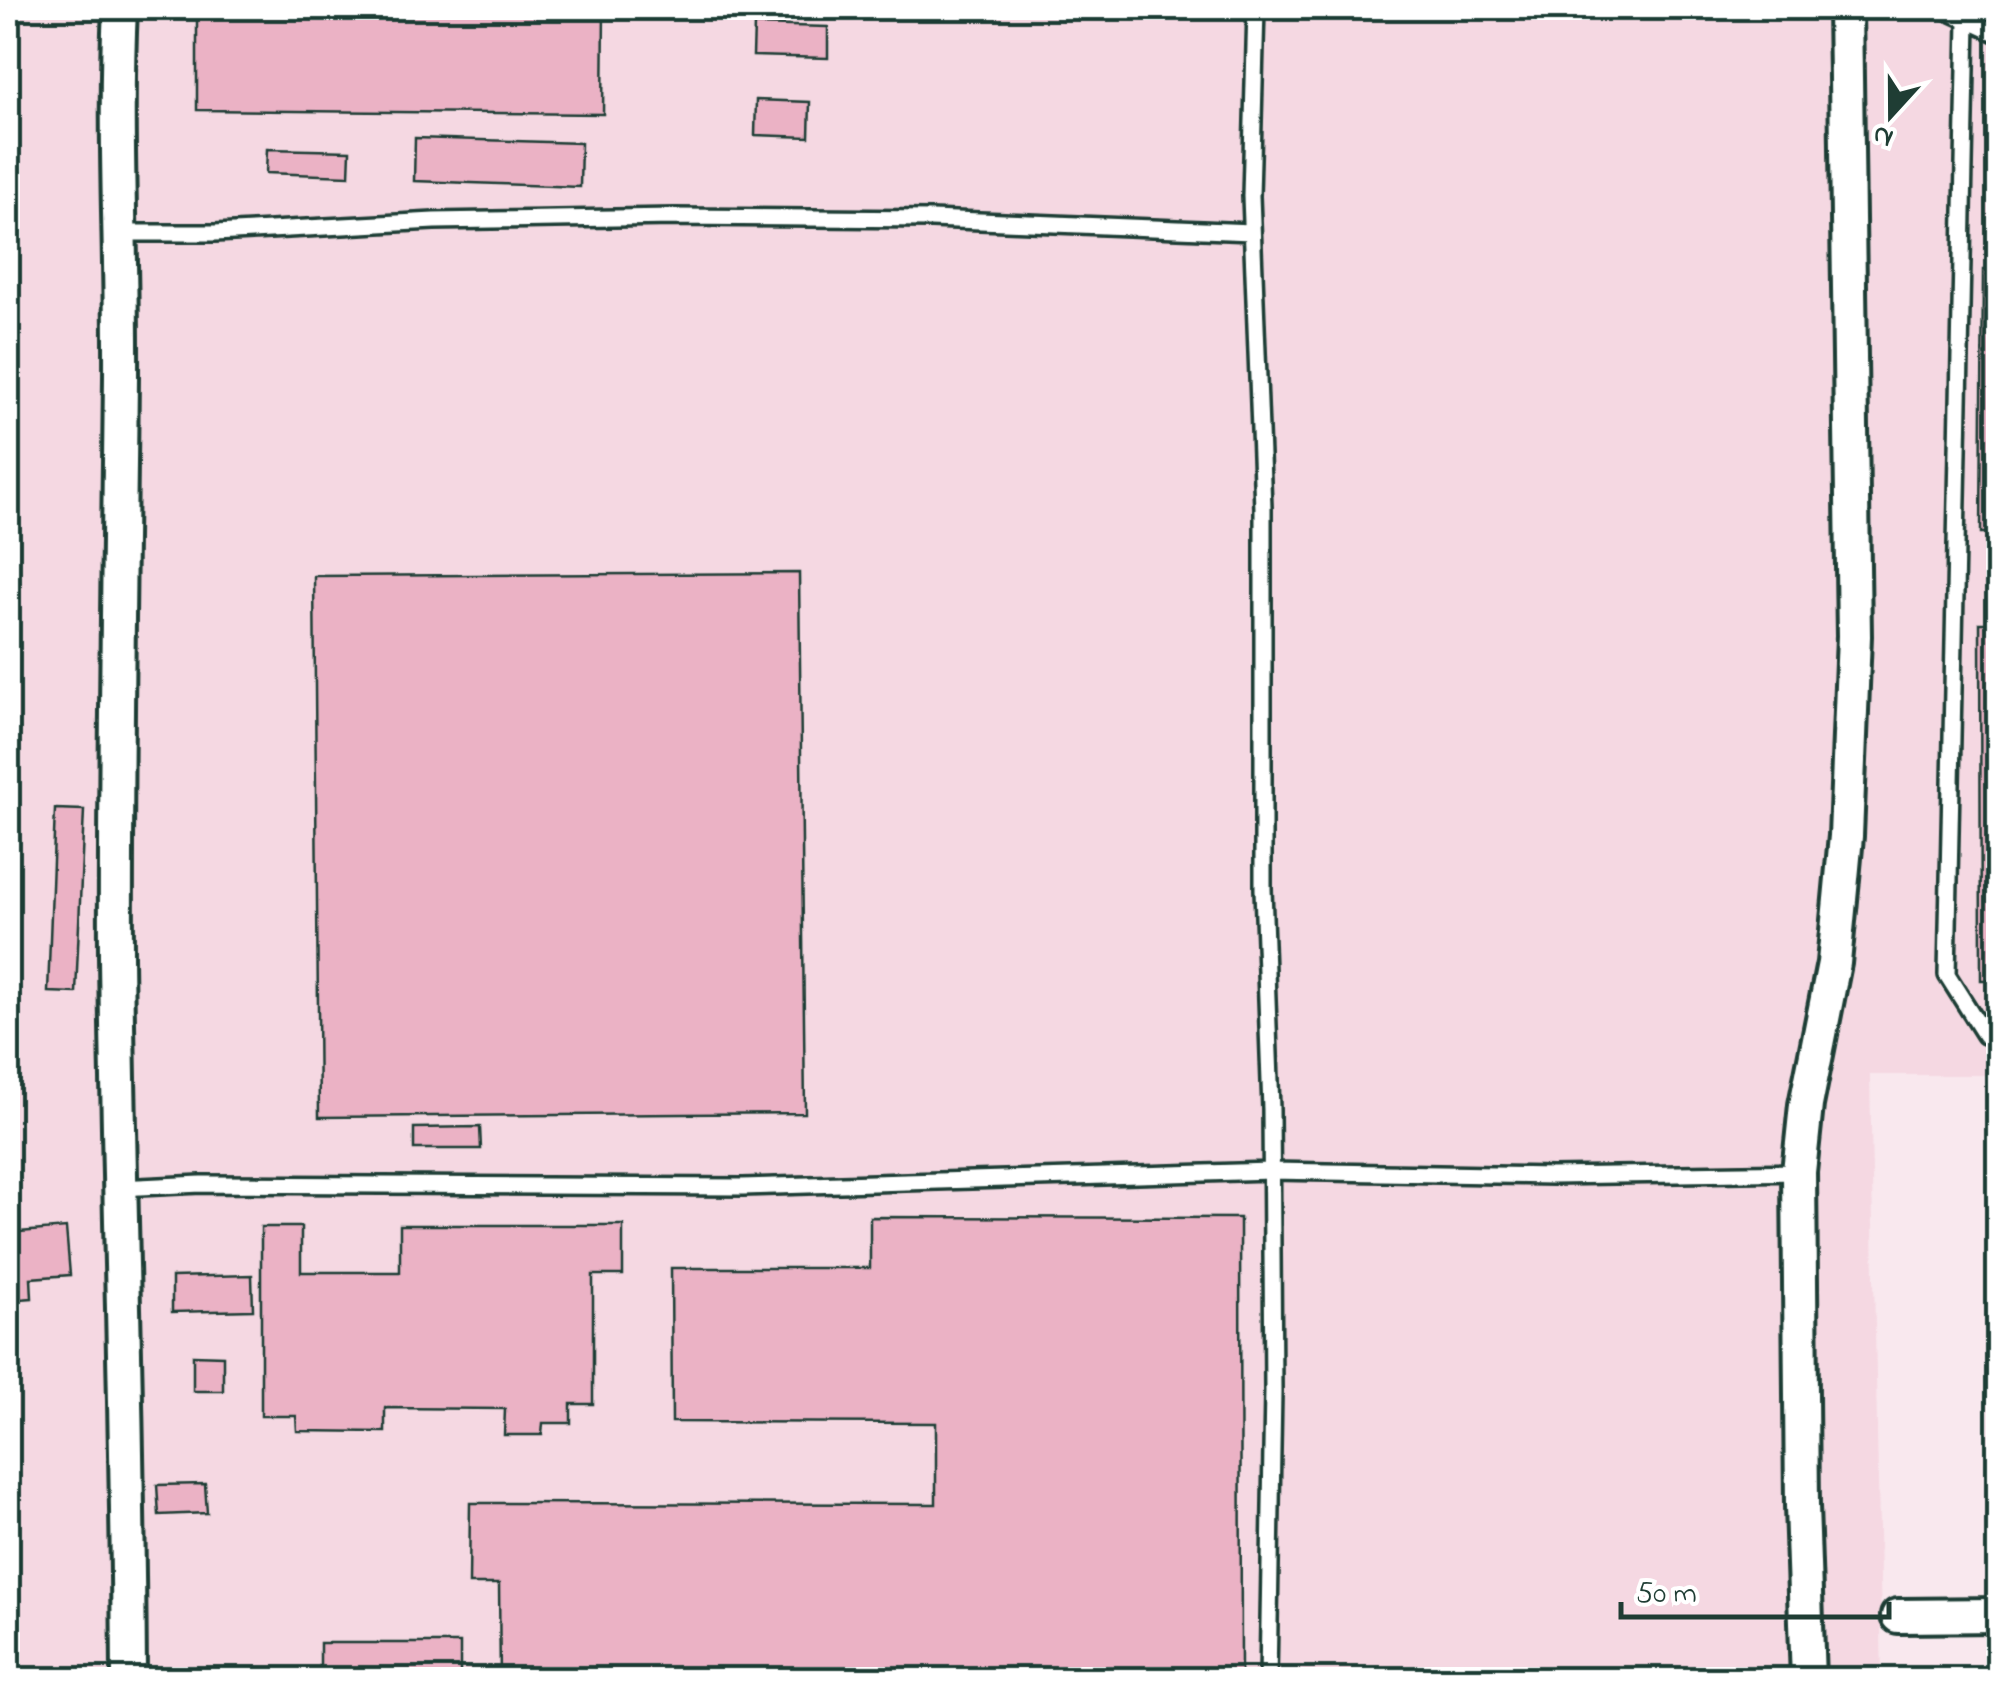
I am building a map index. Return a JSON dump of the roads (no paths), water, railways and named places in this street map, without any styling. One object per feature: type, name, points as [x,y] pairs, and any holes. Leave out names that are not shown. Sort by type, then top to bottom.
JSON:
[{"type":"street","points":[[120,8],[116,102],[121,373],[115,686],[128,1680]]},
{"type":"street","points":[[1808,1680],[1799,1172],[1806,1105],[1834,963],[1846,836],[1854,636],[1845,8]]},
{"type":"street","points":[[1898,1616],[1998,1614]]},
{"type":"lane","points":[[1256,8],[1252,232],[1263,508],[1262,889],[1273,1391],[1268,1680]]},
{"type":"lane","points":[[1941,8],[1998,34]]},
{"type":"lane","points":[[1967,21],[1947,975],[1985,1035],[1998,1035]]},
{"type":"lane","points":[[118,233],[674,217],[931,219],[1252,232]]},
{"type":"lane","points":[[119,1188],[201,1184],[743,1187],[1271,1171],[1552,1176],[1799,1172]]}]
